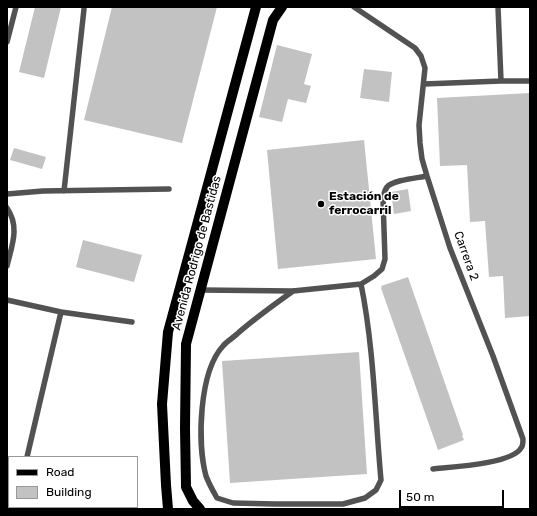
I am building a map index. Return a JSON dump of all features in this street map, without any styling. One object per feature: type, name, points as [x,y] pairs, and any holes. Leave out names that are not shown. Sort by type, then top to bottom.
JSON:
[{"type":"main road","name":"Avenida Rodrigo de Bastidas","points":[[168,509],[162,404],[168,332],[256,7]]},
{"type":"main road","name":"Avenida Rodrigo de Bastidas","points":[[200,509],[193,501],[186,487],[186,344],[273,20],[282,7]]},
{"type":"lane","points":[[7,42],[16,7]]},
{"type":"lane","name":"Carrera 2","points":[[354,7],[415,48],[421,56],[425,68],[419,124],[422,159],[426,176],[450,248],[493,356],[523,439],[522,448],[515,454],[499,460],[433,469]]},
{"type":"lane","points":[[498,7],[501,81]]},
{"type":"lane","points":[[64,191],[84,9]]},
{"type":"lane","points":[[424,84],[530,81]]},
{"type":"lane","points":[[201,290],[293,291],[361,284],[382,269],[385,259],[383,199],[384,193],[388,186],[394,183],[426,176]]},
{"type":"lane","points":[[7,194],[43,191],[169,189]]},
{"type":"lane","points":[[7,208],[11,214],[14,226],[14,237],[7,266]]},
{"type":"lane","points":[[293,291],[248,324],[222,346],[212,362],[206,380],[202,400],[201,444],[206,475],[210,487],[217,498],[233,502],[275,504],[343,504],[365,498],[376,490],[381,480],[370,344],[361,284]]},
{"type":"lane","points":[[7,300],[60,312],[132,322]]},
{"type":"lane","points":[[27,456],[60,312]]},
{"type":"building","points":[[35,7],[61,7],[44,78],[19,72]]},
{"type":"building","points":[[112,7],[217,7],[182,143],[84,120]]},
{"type":"building","points":[[277,45],[312,54],[304,84],[311,86],[306,103],[288,99],[282,122],[259,117]]},
{"type":"building","points":[[364,69],[392,72],[389,102],[360,98]]},
{"type":"building","points":[[530,93],[530,316],[505,318],[503,276],[489,277],[485,221],[470,222],[467,165],[440,166],[437,98]]},
{"type":"building","name":"Estación de ferrocarril","points":[[364,140],[376,259],[278,269],[267,150]]},
{"type":"building","points":[[14,148],[46,157],[42,169],[10,160]]},
{"type":"building","points":[[408,189],[411,211],[394,214],[391,192]]},
{"type":"building","points":[[83,240],[142,255],[134,282],[76,267]]},
{"type":"building","points":[[408,277],[464,440],[438,450],[381,288],[381,286]]},
{"type":"building","points":[[359,352],[367,474],[230,483],[222,361]]},
{"type":"place","name":"Estación de ferrocarril","points":[[321,204]]}]
